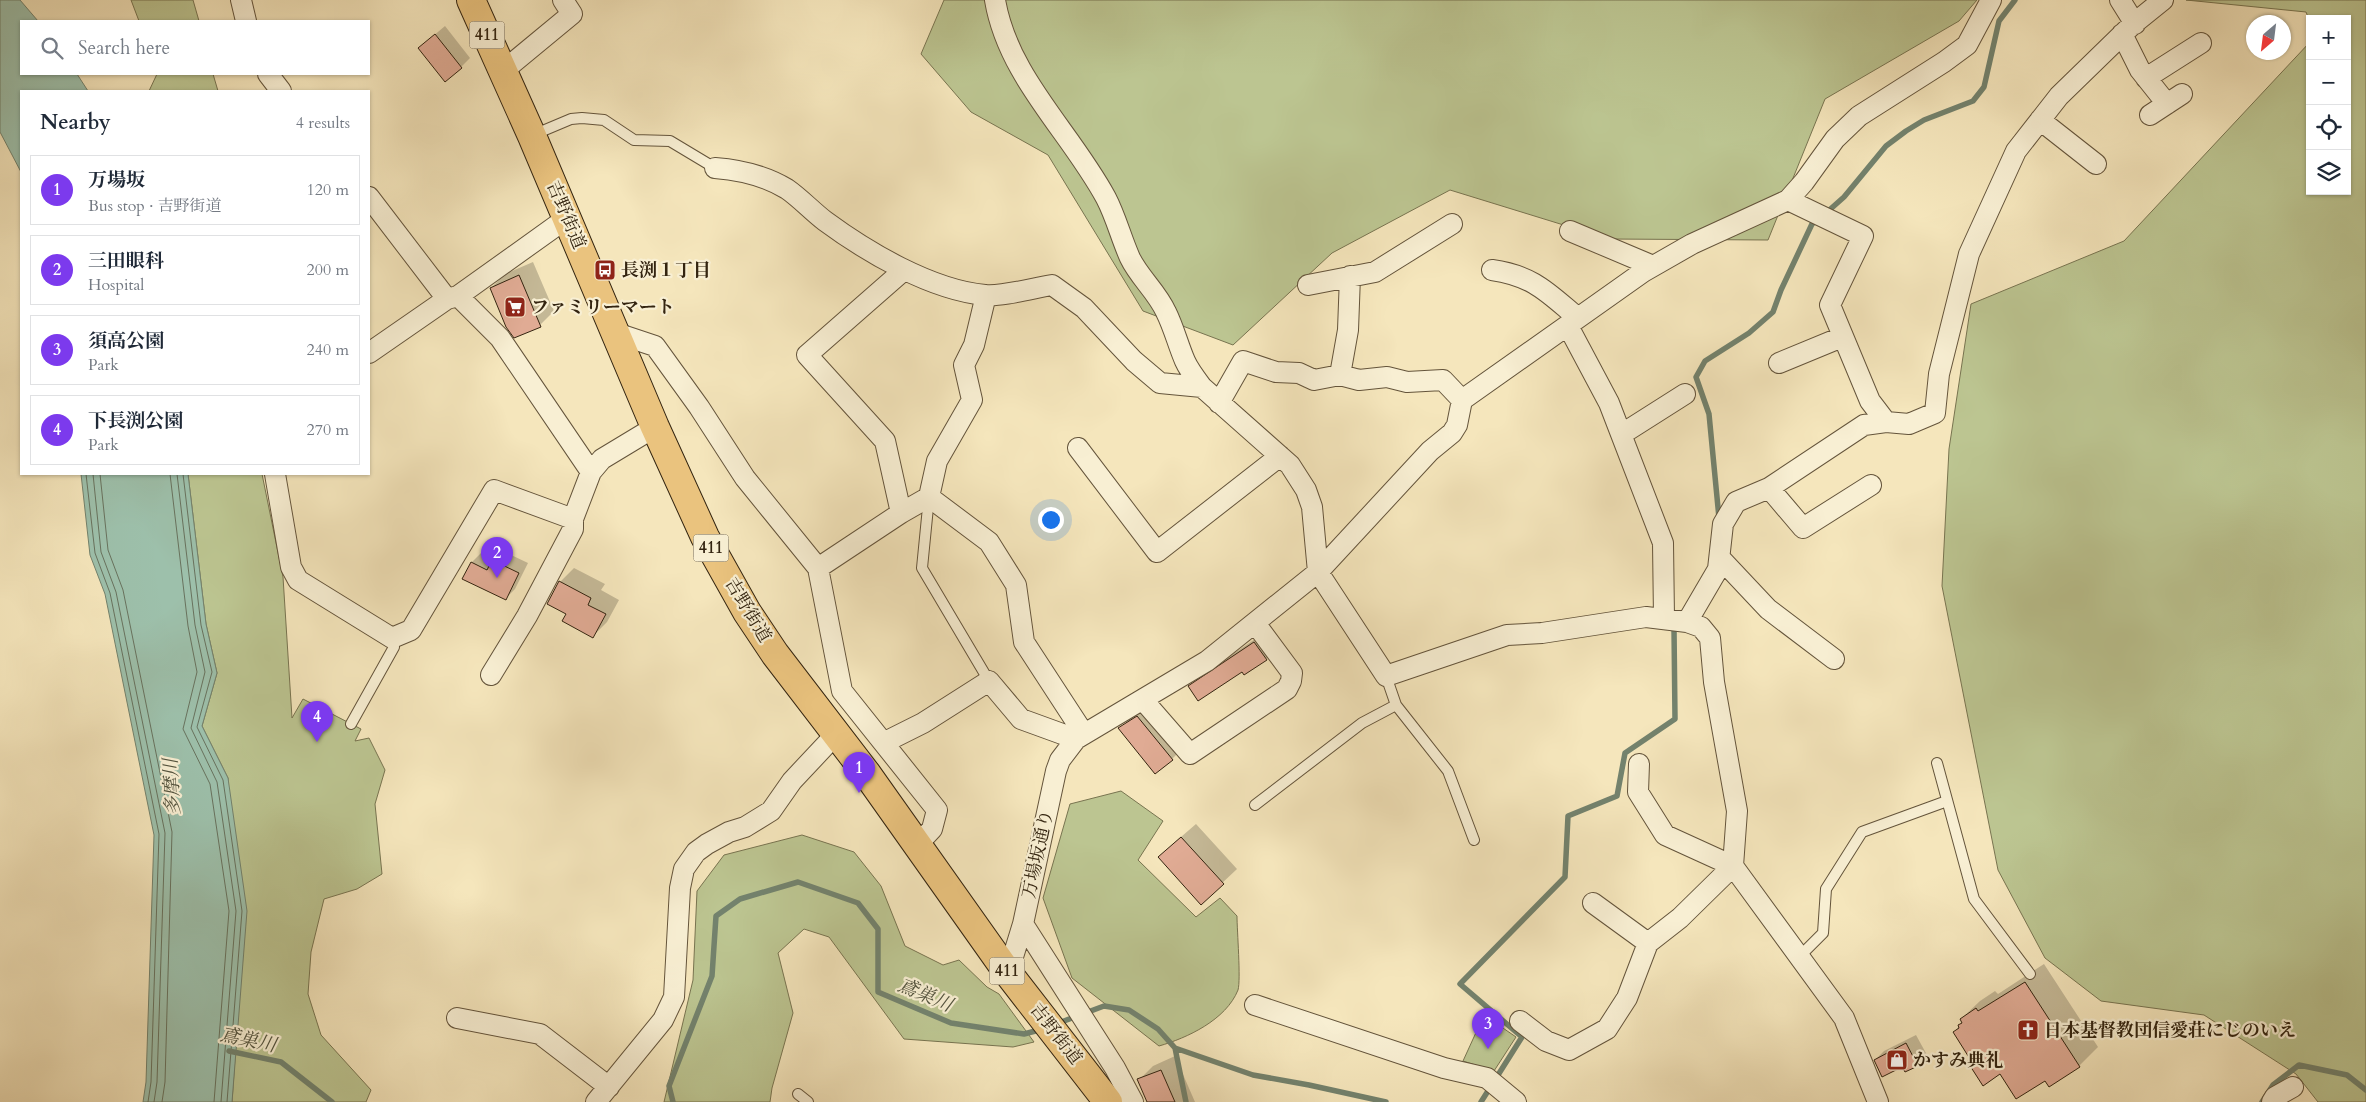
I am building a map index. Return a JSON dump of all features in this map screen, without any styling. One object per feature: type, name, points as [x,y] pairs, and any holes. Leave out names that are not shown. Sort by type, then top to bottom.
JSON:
[{"type":"highway","name":"吉野街道","points":[[471,0],[532,136],[655,427],[705,537],[747,612],[775,654],[918,844],[1008,973],[1108,1102]]},
{"type":"street","points":[[241,0],[246,20]]},
{"type":"street","points":[[503,71],[572,14],[564,0]]},
{"type":"street","points":[[995,0],[1002,31],[1019,67],[1040,101],[1086,164],[1106,197],[1115,216],[1130,259],[1166,310],[1186,364],[1202,387],[1290,465],[1306,490],[1312,507],[1318,572],[1386,676],[1506,635],[1542,633],[1646,617],[1687,622],[1701,627],[1710,638],[1714,682],[1737,811],[1733,866],[1680,918],[1648,943],[1627,998],[1607,1029],[1569,1050],[1546,1041],[1520,1021]]},
{"type":"street","points":[[884,742],[923,723],[989,681],[1020,719],[1080,736],[1207,661],[1318,572],[1430,452],[1452,433],[1457,425],[1462,400],[1654,266],[1692,244],[1788,200],[1804,182],[1835,139],[1859,116],[1968,45],[1991,0]]},
{"type":"street","points":[[2120,0],[2140,70],[2146,78],[2174,99],[2150,115]]},
{"type":"street","points":[[1687,622],[1718,569],[1723,524],[1736,502],[1768,488],[1864,425],[1886,422],[1909,424],[1935,413],[1939,374],[1969,254],[2016,151],[2059,96],[2128,29],[2163,0]]},
{"type":"street","points":[[2146,78],[2201,43]]},
{"type":"street","points":[[269,75],[280,90]]},
{"type":"street","points":[[2040,120],[2096,164]]},
{"type":"street","points":[[715,168],[748,171],[787,189],[824,220],[904,270],[944,285],[986,296],[1052,285],[1084,308],[1134,361],[1160,383],[1202,387]]},
{"type":"street","points":[[370,198],[452,297],[500,338],[591,472]]},
{"type":"street","points":[[1788,200],[1863,236],[1830,305],[1870,401],[1886,422]]},
{"type":"street","points":[[370,352],[567,218]]},
{"type":"street","points":[[1308,284],[1375,272],[1452,224]]},
{"type":"street","points":[[1570,231],[1654,266]]},
{"type":"street","points":[[901,513],[885,441],[806,355],[904,270]]},
{"type":"street","points":[[1492,270],[1513,273],[1538,284],[1573,322],[1610,404],[1663,543],[1665,618]]},
{"type":"street","points":[[1340,375],[1348,330],[1350,276]]},
{"type":"street","points":[[818,568],[901,513],[929,498],[937,462],[972,400],[964,365],[974,345],[986,296]]},
{"type":"street","points":[[616,333],[655,346],[699,407],[745,478],[818,568],[842,691],[938,810],[932,829],[918,844]]},
{"type":"street","points":[[1779,363],[1842,336]]},
{"type":"street","points":[[1220,402],[1243,361],[1276,372],[1299,373],[1314,380],[1340,375],[1359,380],[1387,377],[1407,382],[1443,380],[1462,400]]},
{"type":"street","points":[[1622,434],[1685,394]]},
{"type":"street","points":[[491,675],[528,616],[573,529],[573,519],[591,472],[602,459],[655,427]]},
{"type":"street","points":[[1078,448],[1157,552],[1280,456]]},
{"type":"street","points":[[275,475],[291,566],[298,580],[392,638],[410,630],[494,490],[573,519]]},
{"type":"street","points":[[1768,488],[1803,528],[1871,485]]},
{"type":"street","points":[[929,498],[989,542],[1016,584],[1024,642],[1080,736]]},
{"type":"street","points":[[1720,558],[1768,609],[1834,659]]},
{"type":"street","points":[[1143,700],[1190,754],[1287,689],[1291,682],[1292,673],[1255,623]]},
{"type":"street","points":[[596,1102],[662,1020],[674,997],[680,888],[684,869],[696,852],[707,844],[730,832],[745,827],[771,811],[792,782],[837,734]]},
{"type":"street","name":"万場坂通り","points":[[1008,973],[1023,924],[1056,771],[1060,760],[1080,736]]},
{"type":"street","points":[[1639,764],[1638,792],[1665,835],[1733,866],[1844,1018],[1878,1102]]},
{"type":"street","points":[[1593,903],[1648,943]]},
{"type":"street","points":[[1023,924],[1115,1068],[1133,1102]]},
{"type":"street","points":[[1255,1005],[1444,1068],[1493,1082],[1516,1102]]},
{"type":"street","points":[[458,1018],[540,1034],[609,1087]]},
{"type":"street","points":[[2272,1102],[2275,1097],[2293,1087]]},
{"type":"lane","points":[[532,136],[571,119],[604,120],[634,140],[670,141],[715,168]]},
{"type":"lane","points":[[929,498],[922,568],[989,681]]},
{"type":"lane","points":[[351,724],[394,647],[392,638]]},
{"type":"lane","points":[[1386,676],[1396,706],[1448,771],[1474,840]]},
{"type":"lane","points":[[1255,805],[1362,723],[1396,706]]},
{"type":"lane","points":[[1937,763],[1974,899],[2030,974]]},
{"type":"lane","points":[[1800,956],[1823,933],[1826,889],[1862,832],[1947,801]]},
{"type":"lane","points":[[798,1094],[808,1102]]},
{"type":"shaded area","points":[[131,0],[193,0],[199,20],[139,20]]},
{"type":"shaded area","points":[[944,0],[1977,0],[1959,21],[1825,99],[1768,240],[1609,239],[1450,190],[1332,253],[1233,345],[1143,311],[1048,155],[971,112],[921,54]]},
{"type":"shaded area","points":[[2186,0],[2366,0],[2366,1102],[2318,1102],[2296,1074],[2204,1015],[2101,1001],[2045,958],[1998,870],[1942,586],[1949,449],[1971,304],[2124,241],[2306,46],[2306,195],[2351,195],[2351,15],[2307,15],[2306,12]]},
{"type":"shaded area","points":[[157,75],[213,75],[218,90],[149,90]]},
{"type":"shaded area","points":[[188,475],[262,475],[283,577],[292,718],[303,699],[361,729],[355,741],[369,738],[385,770],[375,804],[382,874],[357,889],[324,899],[311,952],[308,994],[321,1035],[371,1090],[366,1102],[232,1102],[236,1043],[228,778],[202,726],[217,673],[206,624]]},
{"type":"shaded area","points":[[1121,791],[1163,821],[1138,860],[1196,917],[1220,898],[1237,916],[1239,985],[1232,1001],[1215,1019],[1193,1033],[1159,1046],[1072,978],[1043,898],[1070,804]]},
{"type":"shaded area","points":[[802,835],[854,852],[881,886],[905,946],[943,965],[959,960],[987,987],[999,994],[1034,1042],[1013,1047],[904,1039],[829,937],[804,929],[778,953],[793,1013],[772,1088],[770,1102],[664,1102],[693,980],[697,891],[724,855]]},
{"type":"shaded area","points":[[1484,1015],[1516,1037],[1494,1071],[1463,1061]]},
{"type":"water","points":[[0,0],[20,0],[37,20],[20,20],[20,75],[78,75],[87,90],[20,90],[20,170],[0,132]]},
{"type":"water","name":"多摩川","points":[[81,475],[188,475],[206,624],[217,673],[202,726],[228,778],[247,911],[232,1102],[143,1102],[146,1082],[154,835],[105,594],[90,555]]},
{"type":"building","points":[[435,34],[462,68],[445,82],[418,48]]},
{"type":"building","name":"ファミリーマート","points":[[519,275],[541,327],[514,338],[506,327],[490,288]]},
{"type":"building","points":[[492,560],[519,573],[506,600],[462,579],[471,562],[487,570]]},
{"type":"building","points":[[559,581],[591,598],[588,605],[606,614],[593,638],[562,621],[566,614],[547,604]]},
{"type":"building","points":[[1254,642],[1267,660],[1244,675],[1242,672],[1198,701],[1188,686]]},
{"type":"building","points":[[1137,716],[1173,760],[1155,774],[1118,728]]},
{"type":"building","points":[[1181,837],[1224,884],[1201,905],[1158,857]]},
{"type":"building","points":[[2025,982],[2080,1067],[2049,1087],[2045,1081],[2016,1099],[2000,1074],[1983,1086],[1967,1061],[1970,1059],[1953,1032],[1962,1023],[1960,1019],[1976,1008],[1978,1011]]},
{"type":"building","points":[[1906,1043],[1918,1066],[1905,1072],[1902,1067],[1882,1077],[1874,1060]]},
{"type":"building","points":[[1161,1070],[1175,1102],[1147,1102],[1137,1079]]},
{"type":"waterway","points":[[1826,213],[1844,197],[1886,146],[1924,120],[1973,101],[1984,87],[1999,21],[2015,0]]},
{"type":"waterway","points":[[1719,518],[1709,414],[1696,377],[1705,361],[1749,333],[1773,312],[1781,290],[1812,224],[1819,219]]},
{"type":"waterway","points":[[1481,1102],[1522,1037],[1460,984],[1565,877],[1568,816],[1617,796],[1625,753],[1675,719],[1674,628],[1676,624]]},
{"type":"waterway","name":"鳶巣川","points":[[673,1102],[669,1086],[712,976],[716,916],[740,899],[798,882],[858,903],[878,929],[878,992],[951,1023],[1024,1034],[1043,1029]]},
{"type":"waterway","points":[[1056,1024],[1104,1006],[1129,1010],[1158,1029],[1175,1048],[1253,1075],[1386,1102]]},
{"type":"waterway","points":[[1175,1048],[1186,1102]]},
{"type":"waterway","name":"鳶巣川","points":[[229,1051],[281,1062],[332,1102]]},
{"type":"waterway","points":[[2262,1102],[2273,1085],[2299,1065],[2347,1075],[2366,1090]]},
{"type":"place","name":"長渕１丁目","points":[[605,270]]},
{"type":"place","name":"ファミリーマート","points":[[515,307]]},
{"type":"place","name":"三田眼科","points":[[497,578]]},
{"type":"place","name":"下長渕公園","points":[[317,742]]},
{"type":"place","name":"万場坂","points":[[859,793]]},
{"type":"place","name":"日本基督教団信愛荘にじのいえ","points":[[2028,1030]]},
{"type":"place","name":"須高公園","points":[[1488,1049]]},
{"type":"place","name":"かすみ典礼","points":[[1897,1060]]}]
